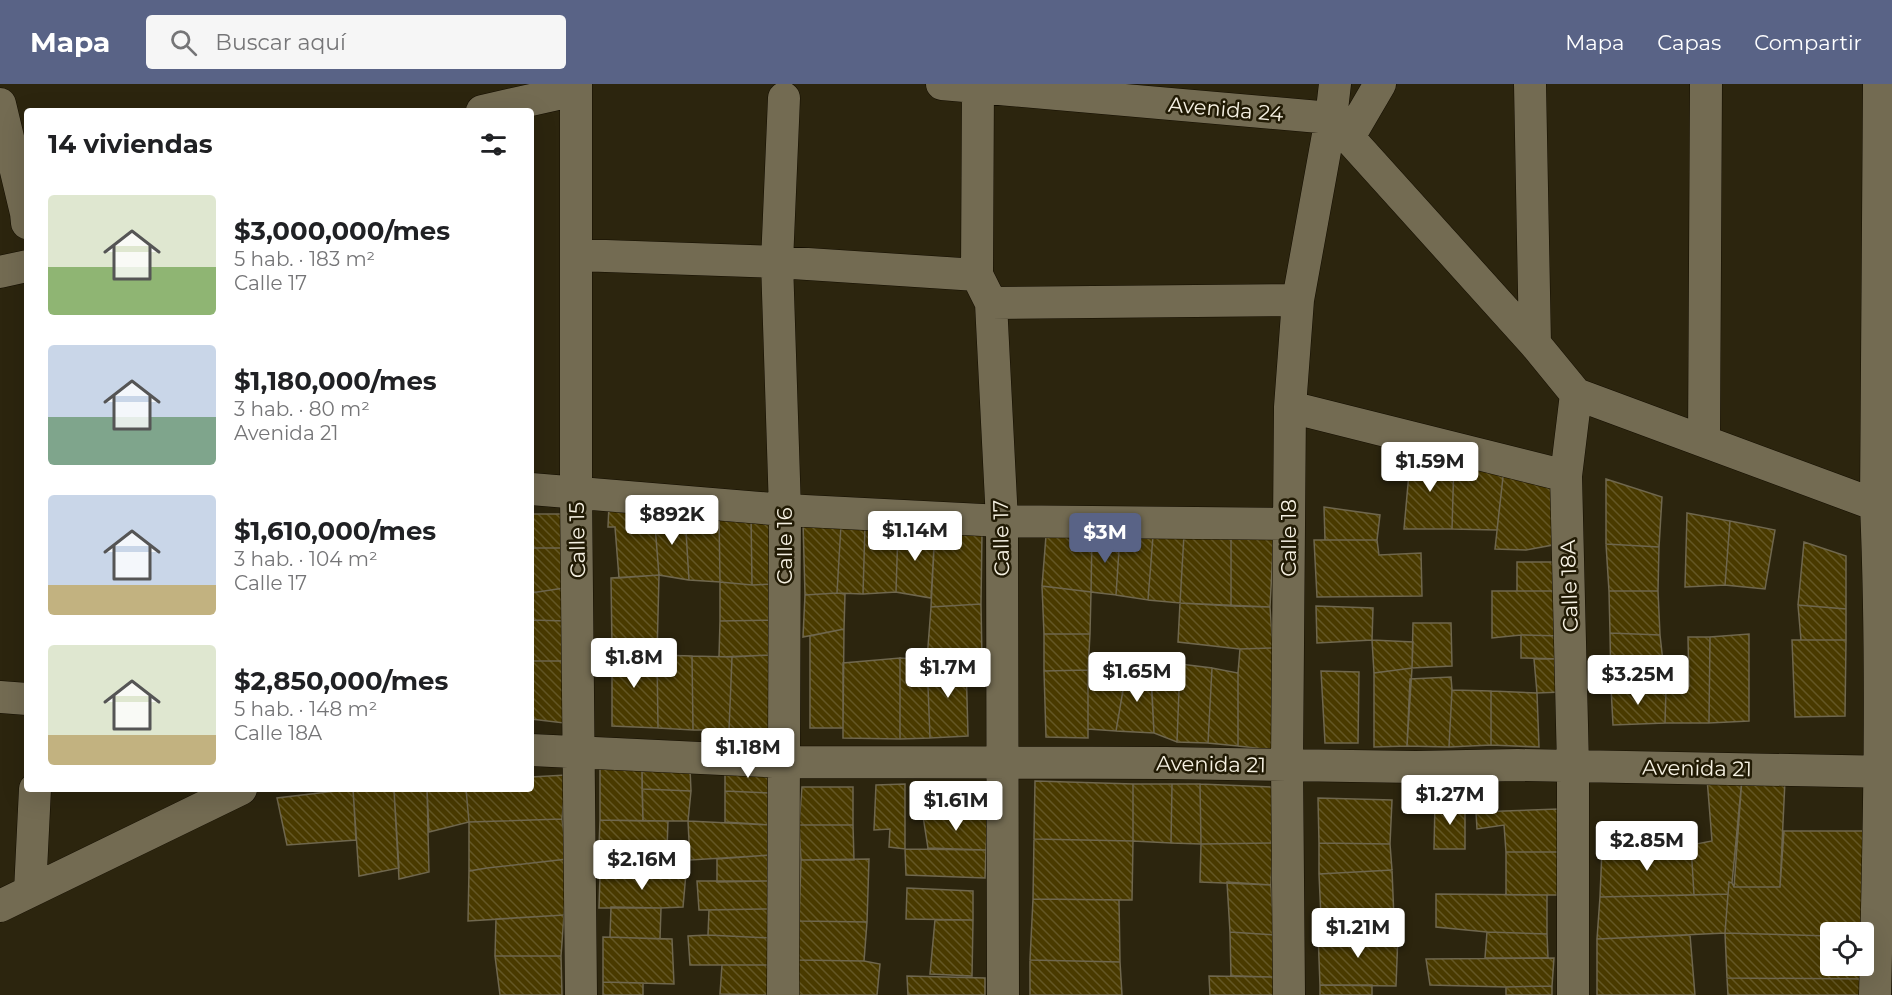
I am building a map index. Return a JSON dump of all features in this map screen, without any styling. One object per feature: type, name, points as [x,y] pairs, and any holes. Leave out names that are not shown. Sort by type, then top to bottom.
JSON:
[{"type":"street","name":"Avenida 24","points":[[942,84],[978,85],[1340,127]]},
{"type":"street","name":"Calle 18","points":[[1289,995],[1287,764],[1290,407],[1298,300],[1340,127],[1335,84]]},
{"type":"street","points":[[1380,84],[1340,127],[1535,344],[1576,394],[1876,505]]},
{"type":"street","points":[[1530,84],[1535,344]]},
{"type":"street","points":[[1704,441],[1707,84]]},
{"type":"street","points":[[1875,995],[1886,772],[1885,568],[1876,505],[1879,84]]},
{"type":"street","name":"Calle 17","points":[[978,85],[977,275],[991,303],[1002,521],[1002,995]]},
{"type":"street","points":[[494,108],[576,87]]},
{"type":"street","name":"Calle 15","points":[[576,87],[576,493],[581,995]]},
{"type":"street","name":"Calle 16","points":[[783,995],[785,510],[777,261],[784,98]]},
{"type":"street","points":[[0,104],[24,204]]},
{"type":"street","points":[[577,255],[777,261],[977,275]]},
{"type":"street","points":[[0,272],[24,267]]},
{"type":"street","points":[[991,303],[1298,300]]},
{"type":"street","name":"Calle 18A","points":[[1574,995],[1573,766],[1566,476],[1576,394]]},
{"type":"street","points":[[1290,407],[1566,476]]},
{"type":"street","points":[[534,489],[785,510],[1002,521],[1288,524]]},
{"type":"street","points":[[0,698],[24,699]]},
{"type":"street","name":"Avenida 21","points":[[534,750],[784,762],[1573,766],[1886,772]]},
{"type":"street","points":[[30,891],[35,792]]},
{"type":"street","points":[[0,906],[235,792]]},
{"type":"building","points":[[1411,451],[1454,460],[1452,529],[1404,529]]},
{"type":"building","points":[[1454,460],[1504,468],[1497,530],[1452,529]]},
{"type":"building","points":[[1504,468],[1560,479],[1558,544],[1526,550],[1495,549]]},
{"type":"building","points":[[1606,479],[1662,497],[1659,547],[1606,544]]},
{"type":"building","points":[[609,505],[654,513],[659,575],[619,578],[615,527],[608,527]]},
{"type":"building","points":[[1324,507],[1380,515],[1377,540],[1325,540]]},
{"type":"building","points":[[654,513],[685,515],[689,580],[659,575]]},
{"type":"building","points":[[1687,513],[1730,521],[1725,585],[1685,587]]},
{"type":"building","points":[[534,514],[564,514],[565,548],[534,548]]},
{"type":"building","points":[[685,515],[719,515],[720,582],[689,580]]},
{"type":"building","points":[[719,515],[751,516],[752,585],[720,582]]},
{"type":"building","points":[[751,516],[775,516],[774,584],[752,585]]},
{"type":"building","points":[[803,521],[841,525],[837,593],[805,595]]},
{"type":"building","points":[[1730,521],[1775,530],[1765,589],[1725,585]]},
{"type":"building","points":[[841,525],[865,526],[863,594],[837,593]]},
{"type":"building","points":[[865,526],[898,529],[896,592],[863,594]]},
{"type":"building","points":[[898,529],[935,529],[931,598],[896,592]]},
{"type":"building","points":[[935,529],[982,533],[981,604],[931,607]]},
{"type":"building","points":[[1274,531],[1270,607],[1231,606],[1231,535]]},
{"type":"building","points":[[1092,535],[1091,592],[1042,586],[1046,536]]},
{"type":"building","points":[[1092,535],[1120,535],[1116,595],[1091,592]]},
{"type":"building","points":[[1120,535],[1153,536],[1148,600],[1116,595]]},
{"type":"building","points":[[1184,535],[1180,603],[1148,600],[1153,536]]},
{"type":"building","points":[[1184,535],[1231,535],[1231,606],[1180,603]]},
{"type":"building","points":[[1314,540],[1377,540],[1379,555],[1421,553],[1422,596],[1317,597]]},
{"type":"building","points":[[1804,542],[1846,556],[1846,609],[1798,605]]},
{"type":"building","points":[[1606,544],[1659,547],[1658,591],[1609,591]]},
{"type":"building","points":[[534,548],[565,548],[564,588],[534,593]]},
{"type":"building","points":[[1517,562],[1557,562],[1557,591],[1517,591]]},
{"type":"building","points":[[659,575],[657,655],[612,647],[611,578]]},
{"type":"building","points":[[720,582],[752,585],[774,584],[772,620],[720,621]]},
{"type":"building","points":[[1042,586],[1091,592],[1090,634],[1044,634]]},
{"type":"building","points":[[564,588],[566,621],[534,620],[534,593]]},
{"type":"building","points":[[1492,591],[1563,591],[1562,636],[1521,635],[1492,638]]},
{"type":"building","points":[[1609,591],[1658,591],[1660,635],[1610,633]]},
{"type":"building","points":[[845,594],[844,629],[803,637],[805,595]]},
{"type":"building","points":[[1180,603],[1270,607],[1273,648],[1240,649],[1178,642]]},
{"type":"building","points":[[981,604],[982,661],[927,660],[931,607]]},
{"type":"building","points":[[1798,605],[1846,609],[1846,640],[1801,640]]},
{"type":"building","points":[[1316,606],[1373,608],[1372,640],[1317,643]]},
{"type":"building","points":[[534,620],[566,621],[562,661],[534,661]]},
{"type":"building","points":[[772,620],[771,655],[719,657],[720,621]]},
{"type":"building","points":[[1413,623],[1451,623],[1452,666],[1412,668]]},
{"type":"building","points":[[844,629],[843,728],[810,728],[810,636]]},
{"type":"building","points":[[1610,633],[1660,635],[1666,689],[1611,687]]},
{"type":"building","points":[[1044,634],[1090,634],[1088,670],[1044,671]]},
{"type":"building","points":[[1749,634],[1749,721],[1709,723],[1710,637]]},
{"type":"building","points":[[1521,635],[1562,636],[1562,659],[1521,658]]},
{"type":"building","points":[[1688,637],[1710,637],[1709,723],[1665,723],[1666,689],[1689,686]]},
{"type":"building","points":[[1372,640],[1413,642],[1412,668],[1374,673]]},
{"type":"building","points":[[1792,640],[1846,640],[1845,716],[1795,717]]},
{"type":"building","points":[[612,647],[657,655],[658,728],[612,726]]},
{"type":"building","points":[[1273,648],[1273,750],[1238,746],[1240,649]]},
{"type":"building","points":[[657,655],[692,656],[693,730],[658,728]]},
{"type":"building","points":[[771,655],[771,731],[729,730],[732,657]]},
{"type":"building","points":[[692,656],[732,657],[729,730],[693,730]]},
{"type":"building","points":[[900,658],[927,660],[930,738],[900,739]]},
{"type":"building","points":[[900,658],[900,739],[843,738],[843,663]]},
{"type":"building","points":[[1534,659],[1562,659],[1562,692],[1537,693]]},
{"type":"building","points":[[927,660],[966,661],[968,736],[930,738]]},
{"type":"building","points":[[1150,660],[1180,664],[1177,742],[1154,733]]},
{"type":"building","points":[[534,661],[562,661],[564,723],[534,719]]},
{"type":"building","points":[[1180,664],[1212,668],[1208,743],[1177,742]]},
{"type":"building","points":[[1127,667],[1151,670],[1154,733],[1116,731]]},
{"type":"building","points":[[1127,667],[1116,731],[1088,729],[1088,670]]},
{"type":"building","points":[[1212,668],[1238,673],[1238,746],[1208,743]]},
{"type":"building","points":[[1412,668],[1407,746],[1374,747],[1374,673]]},
{"type":"building","points":[[1088,670],[1088,738],[1046,737],[1044,671]]},
{"type":"building","points":[[1321,671],[1359,672],[1358,743],[1325,743]]},
{"type":"building","points":[[1451,677],[1449,747],[1407,746],[1410,679]]},
{"type":"building","points":[[1611,687],[1666,689],[1665,723],[1613,725]]},
{"type":"building","points":[[1452,690],[1491,691],[1491,745],[1449,747]]},
{"type":"building","points":[[1491,691],[1537,693],[1539,747],[1491,745]]},
{"type":"building","points":[[771,766],[770,793],[725,791],[725,767]]},
{"type":"building","points":[[600,767],[642,768],[643,821],[600,820]]},
{"type":"building","points":[[642,768],[690,769],[691,791],[642,789]]},
{"type":"building","points":[[566,775],[562,819],[469,822],[466,792],[534,792],[534,777]]},
{"type":"building","points":[[1707,778],[1742,778],[1732,883],[1729,882],[1728,894],[1694,895],[1691,845],[1712,841]]},
{"type":"building","points":[[1742,778],[1785,780],[1780,887],[1734,887]]},
{"type":"building","points":[[1035,781],[1133,784],[1133,841],[1034,839]]},
{"type":"building","points":[[905,784],[905,849],[889,847],[890,829],[874,830],[876,785]]},
{"type":"building","points":[[1133,784],[1172,784],[1171,843],[1133,841]]},
{"type":"building","points":[[1172,784],[1200,784],[1201,844],[1171,843]]},
{"type":"building","points":[[1200,784],[1274,787],[1273,843],[1201,844]]},
{"type":"building","points":[[988,786],[988,817],[923,816],[922,788]]},
{"type":"building","points":[[802,787],[853,787],[853,825],[799,825]]},
{"type":"building","points":[[642,789],[691,791],[688,821],[643,821]]},
{"type":"building","points":[[725,791],[770,793],[770,825],[725,822]]},
{"type":"building","points":[[328,792],[353,792],[356,840],[287,845],[277,798]]},
{"type":"building","points":[[353,792],[394,792],[399,868],[359,876]]},
{"type":"building","points":[[394,792],[427,792],[429,872],[399,879]]},
{"type":"building","points":[[427,792],[466,792],[469,822],[429,832]]},
{"type":"building","points":[[1318,798],[1392,800],[1390,844],[1319,843]]},
{"type":"building","points":[[1435,802],[1465,803],[1465,849],[1434,849]]},
{"type":"building","points":[[1558,809],[1558,852],[1506,852],[1504,825],[1477,829],[1476,812]]},
{"type":"building","points":[[923,816],[988,817],[986,850],[928,848]]},
{"type":"building","points":[[562,819],[567,859],[469,871],[469,822]]},
{"type":"building","points":[[600,820],[668,821],[667,849],[599,847]]},
{"type":"building","points":[[688,821],[770,825],[771,855],[690,860]]},
{"type":"building","points":[[799,825],[853,825],[854,860],[801,860]]},
{"type":"building","points":[[1784,831],[1871,831],[1863,922],[1820,922],[1820,936],[1725,933],[1729,882],[1734,887],[1780,887]]},
{"type":"building","points":[[1034,839],[1133,841],[1132,900],[1033,899]]},
{"type":"building","points":[[1273,843],[1271,885],[1200,882],[1201,844]]},
{"type":"building","points":[[1319,843],[1390,844],[1392,870],[1319,874]]},
{"type":"building","points":[[1691,845],[1694,895],[1600,897],[1602,849]]},
{"type":"building","points":[[599,847],[667,849],[664,873],[600,875]]},
{"type":"building","points":[[905,849],[986,850],[985,878],[906,875]]},
{"type":"building","points":[[1506,852],[1558,852],[1558,895],[1506,895]]},
{"type":"building","points":[[771,855],[768,881],[717,882],[717,859]]},
{"type":"building","points":[[567,859],[564,915],[468,921],[469,871]]},
{"type":"building","points":[[869,859],[867,922],[799,921],[801,860]]},
{"type":"building","points":[[1392,870],[1394,919],[1321,918],[1319,874]]},
{"type":"building","points":[[686,873],[683,907],[599,908],[600,875]]},
{"type":"building","points":[[697,881],[768,881],[769,909],[699,910]]},
{"type":"building","points":[[1227,882],[1271,885],[1274,935],[1230,932]]},
{"type":"building","points":[[907,888],[973,891],[973,920],[906,919]]},
{"type":"building","points":[[1436,894],[1547,895],[1547,934],[1436,927]]},
{"type":"building","points":[[1728,894],[1725,933],[1597,939],[1600,897]]},
{"type":"building","points":[[1033,899],[1119,900],[1120,962],[1030,960]]},
{"type":"building","points":[[611,907],[661,908],[660,939],[610,937]]},
{"type":"building","points":[[769,909],[771,938],[708,935],[709,910]]},
{"type":"building","points":[[564,915],[561,956],[495,956],[496,919]]},
{"type":"building","points":[[935,920],[973,920],[972,976],[930,974]]},
{"type":"building","points":[[799,921],[867,922],[864,961],[798,960]]},
{"type":"building","points":[[1230,932],[1274,935],[1274,977],[1231,976]]},
{"type":"building","points":[[1487,932],[1547,934],[1548,958],[1485,958]]},
{"type":"building","points":[[1318,933],[1398,934],[1396,986],[1320,985]]},
{"type":"building","points":[[1725,933],[1820,936],[1820,976],[1867,976],[1868,979],[1727,978]]},
{"type":"building","points":[[1690,935],[1695,995],[1597,995],[1597,939]]},
{"type":"building","points":[[688,936],[771,938],[770,965],[690,965]]},
{"type":"building","points":[[603,937],[672,939],[674,984],[603,982]]},
{"type":"building","points":[[495,956],[561,956],[562,995],[500,995]]},
{"type":"building","points":[[1554,958],[1552,986],[1506,987],[1430,985],[1426,959]]},
{"type":"building","points":[[798,960],[864,961],[880,964],[877,995],[799,995]]},
{"type":"building","points":[[1030,960],[1120,962],[1122,995],[1030,995]]},
{"type":"building","points":[[722,965],[770,965],[768,995],[720,994]]},
{"type":"building","points":[[907,976],[985,978],[985,995],[908,995]]},
{"type":"building","points":[[1209,976],[1274,977],[1274,995],[1210,995]]},
{"type":"building","points":[[1727,978],[1868,979],[1866,995],[1728,995]]},
{"type":"building","points":[[603,982],[643,983],[643,995],[603,995]]},
{"type":"building","points":[[1320,985],[1372,985],[1372,995],[1320,995]]},
{"type":"building","points":[[1552,986],[1552,995],[1506,995],[1506,987]]}]
